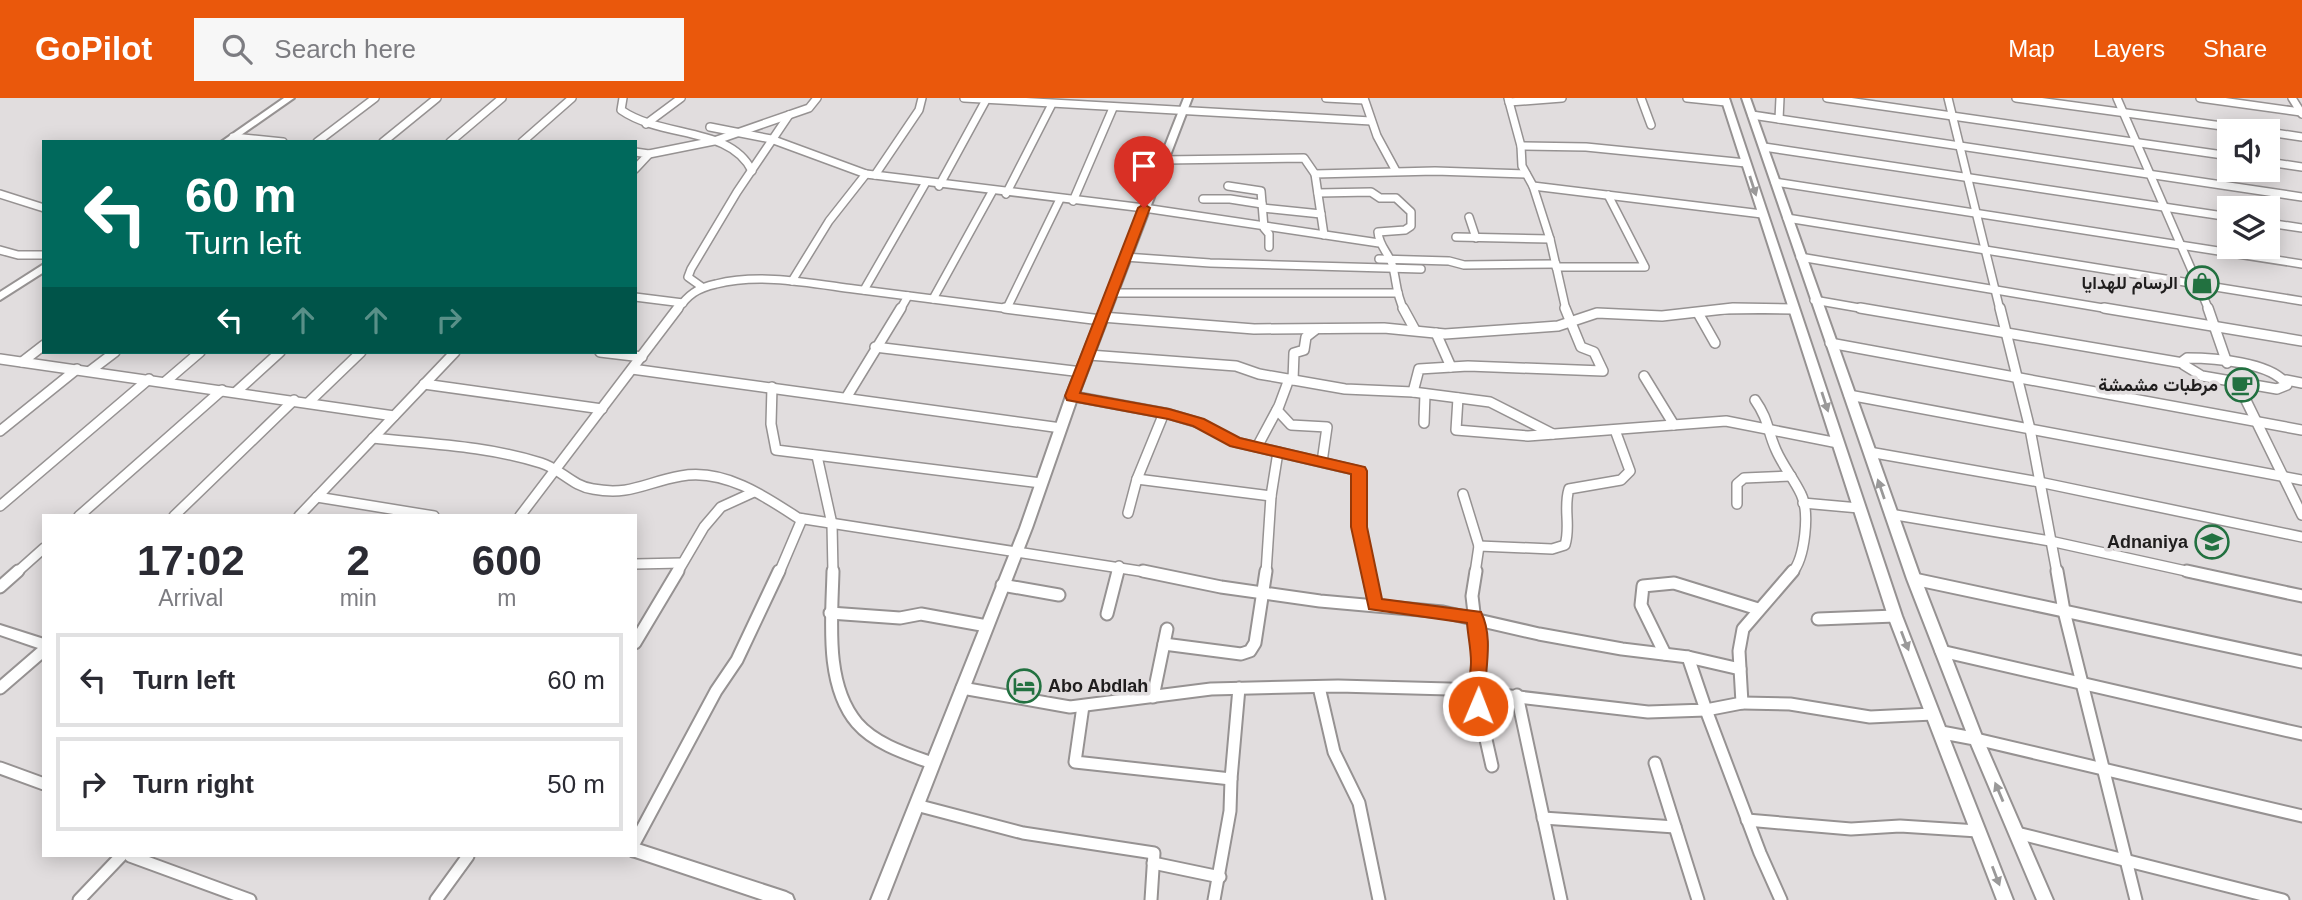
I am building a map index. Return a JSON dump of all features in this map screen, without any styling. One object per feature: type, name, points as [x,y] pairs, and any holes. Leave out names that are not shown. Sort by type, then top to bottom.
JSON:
[{"type":"street","points":[[229,139],[290,98]]},
{"type":"street","points":[[320,140],[375,98]]},
{"type":"street","points":[[385,140],[437,98]]},
{"type":"street","points":[[452,140],[502,98]]},
{"type":"street","points":[[524,140],[572,98]]},
{"type":"street","points":[[623,98],[621,110],[646,124],[714,141],[741,151],[749,160],[752,171]]},
{"type":"street","points":[[646,124],[681,98]]},
{"type":"street","points":[[637,152],[649,154],[714,141],[809,108],[817,98]]},
{"type":"street","points":[[792,281],[829,221],[870,174],[919,110],[922,98]]},
{"type":"street","points":[[964,98],[1043,101],[1113,108],[1187,105],[1213,111],[1371,121]]},
{"type":"street","points":[[1326,98],[1364,99],[1372,128],[1396,171]]},
{"type":"street","points":[[1413,392],[1419,369],[1451,367],[1603,371],[1594,352],[1581,347],[1570,324],[1550,239],[1533,186],[1522,166],[1521,145],[1508,100],[1562,98]]},
{"type":"street","points":[[1641,98],[1651,125]]},
{"type":"street","points":[[1687,98],[1725,100],[1895,616],[2005,900]]},
{"type":"street","points":[[1746,98],[1913,579],[1976,739],[2045,900]]},
{"type":"street","points":[[1779,119],[1780,98]]},
{"type":"street","points":[[1827,98],[2217,154]]},
{"type":"street","points":[[1948,98],[2030,429],[2064,611],[2136,900]]},
{"type":"street","points":[[2016,98],[2217,125]]},
{"type":"street","points":[[2118,98],[2199,284],[2227,363]]},
{"type":"street","points":[[2200,98],[2301,113]]},
{"type":"street","points":[[2292,98],[2301,113]]},
{"type":"street","points":[[939,186],[986,100]]},
{"type":"street","points":[[1006,194],[1052,104]]},
{"type":"street","points":[[879,900],[1016,552],[1111,293],[1187,105]]},
{"type":"street","points":[[1073,201],[1113,108]]},
{"type":"street","points":[[702,287],[688,277],[691,269],[707,238],[789,115]]},
{"type":"street","points":[[1752,115],[2302,197]]},
{"type":"street","points":[[710,127],[771,139],[870,174],[925,184],[1144,208],[1264,228],[1380,243]]},
{"type":"street","points":[[2280,134],[2302,137]]},
{"type":"street","points":[[229,139],[247,140]]},
{"type":"street","points":[[1521,145],[1586,146],[1746,163]]},
{"type":"street","points":[[1764,146],[2217,215]]},
{"type":"street","points":[[637,167],[649,154]]},
{"type":"street","points":[[1164,160],[1304,158],[1315,174],[1324,235]]},
{"type":"street","points":[[2280,164],[2302,167]]},
{"type":"street","points":[[1315,174],[1396,171],[1526,174]]},
{"type":"street","points":[[1775,181],[2302,264]]},
{"type":"street","points":[[864,290],[925,184]]},
{"type":"street","points":[[1228,186],[1261,191],[1264,228],[1269,234],[1269,247]]},
{"type":"street","points":[[1533,186],[1762,214]]},
{"type":"street","points":[[933,299],[992,192]]},
{"type":"street","points":[[1318,193],[1371,192],[1380,198],[1396,198],[1411,212],[1411,226],[1405,230],[1378,232],[1380,243],[1390,259],[1398,293],[1415,330]]},
{"type":"street","points":[[0,194],[42,207]]},
{"type":"street","points":[[1379,259],[1449,261],[1464,265],[1645,267],[1608,195]]},
{"type":"street","points":[[1203,198],[1230,199],[1321,214]]},
{"type":"street","points":[[1007,308],[1059,200]]},
{"type":"street","points":[[1469,217],[1476,238]]},
{"type":"street","points":[[1787,218],[2302,301]]},
{"type":"street","points":[[2280,225],[2302,228]]},
{"type":"street","points":[[1456,237],[1550,239]]},
{"type":"street","points":[[0,250],[18,255],[42,256]]},
{"type":"street","points":[[1125,257],[1210,263],[1421,269]]},
{"type":"street","points":[[1800,257],[2302,341]]},
{"type":"street","points":[[0,297],[42,268]]},
{"type":"street","points":[[1783,275],[1807,277]]},
{"type":"street","points":[[522,514],[689,294],[702,287],[745,278],[792,281],[1101,319],[1315,330],[1384,328],[1436,333],[1570,324],[1597,313],[1662,316],[1733,308],[1794,309]]},
{"type":"street","points":[[1111,293],[1398,293]]},
{"type":"street","points":[[846,398],[908,296]]},
{"type":"street","points":[[637,298],[683,303]]},
{"type":"street","points":[[1814,300],[2183,363],[2196,374],[2237,382],[2277,388],[2287,385],[2286,380]]},
{"type":"street","points":[[1698,313],[1715,343]]},
{"type":"street","points":[[1257,447],[1291,380],[1294,353],[1304,350],[1306,337],[1315,330]]},
{"type":"street","points":[[1436,333],[1451,367]]},
{"type":"street","points":[[1830,343],[2302,430]]},
{"type":"street","points":[[22,362],[42,347]]},
{"type":"street","points":[[875,347],[1082,372]]},
{"type":"street","points":[[90,371],[112,354]]},
{"type":"street","points":[[165,382],[198,354]]},
{"type":"street","points":[[236,391],[278,354]]},
{"type":"street","points":[[308,402],[359,354]]},
{"type":"street","points":[[301,514],[453,354]]},
{"type":"street","points":[[617,354],[642,357]]},
{"type":"street","points":[[1089,355],[1236,366],[1259,374],[1345,389],[1413,392],[1490,402],[1553,434]]},
{"type":"street","points":[[2183,363],[2191,358],[2268,369],[2286,380],[2302,383]]},
{"type":"street","points":[[3,361],[236,391],[394,416]]},
{"type":"street","points":[[0,431],[77,369]]},
{"type":"street","points":[[632,369],[1061,428]]},
{"type":"street","points":[[1644,376],[1674,425]]},
{"type":"street","points":[[0,506],[149,379]]},
{"type":"street","points":[[2237,382],[2253,421],[2286,477],[2302,515]]},
{"type":"street","points":[[424,384],[602,409]]},
{"type":"street","points":[[772,387],[771,425],[776,450],[1041,483]]},
{"type":"street","points":[[81,514],[222,390]]},
{"type":"street","points":[[1424,394],[1424,423]]},
{"type":"street","points":[[1849,395],[2302,481]]},
{"type":"street","points":[[1072,396],[1164,413],[1199,423],[1235,442],[1359,471],[1359,527],[1375,604]]},
{"type":"street","points":[[1458,398],[1456,430],[1488,434],[1553,434],[1726,421],[1838,443]]},
{"type":"street","points":[[176,514],[294,400]]},
{"type":"street","points":[[1742,703],[1739,651],[1743,629],[1799,564],[1804,544],[1803,503],[1776,450],[1772,430],[1755,400]]},
{"type":"street","points":[[1277,410],[1291,425],[1327,427],[1322,462]]},
{"type":"street","points":[[1128,513],[1137,479],[1164,413]]},
{"type":"street","points":[[1479,546],[1552,549],[1565,545],[1570,534],[1566,496],[1569,489],[1621,480],[1630,471],[1615,430]]},
{"type":"street","points":[[373,438],[510,457],[556,469],[572,484],[591,489],[634,490],[685,475],[712,476],[731,481],[802,519],[1044,558],[1119,566],[1222,587],[1320,601],[1375,604],[1475,617],[1539,634],[1688,657],[1740,669]]},
{"type":"street","points":[[1164,644],[1241,654],[1250,651],[1255,643],[1265,593],[1271,496],[1278,452]]},
{"type":"street","points":[[1869,452],[2039,482],[2302,537]]},
{"type":"street","points":[[817,456],[831,523],[831,613],[839,677],[846,705],[856,722],[894,750],[932,763]]},
{"type":"street","points":[[1737,504],[1737,484],[1744,478],[1791,476]]},
{"type":"street","points":[[1137,479],[1271,496]]},
{"type":"street","points":[[637,640],[682,563],[721,507],[754,492]]},
{"type":"street","points":[[1463,494],[1479,546],[1472,579],[1480,664],[1475,691],[1492,766]]},
{"type":"street","points":[[317,497],[423,514]]},
{"type":"street","points":[[1803,503],[1859,508]]},
{"type":"street","points":[[1890,514],[2050,541],[2302,596]]},
{"type":"street","points":[[637,838],[716,691],[758,621],[802,519]]},
{"type":"street","points":[[0,587],[42,550]]},
{"type":"street","points":[[637,564],[682,563]]},
{"type":"street","points":[[1107,614],[1119,566]]},
{"type":"street","points":[[1913,579],[2302,662]]},
{"type":"street","points":[[1665,654],[1641,605],[1643,586],[1674,583],[1758,609]]},
{"type":"street","points":[[1002,585],[1059,595]]},
{"type":"street","points":[[831,613],[900,618],[921,614],[987,626]]},
{"type":"street","points":[[1818,619],[1895,616]]},
{"type":"street","points":[[1153,697],[1167,629]]},
{"type":"street","points":[[0,630],[42,645]]},
{"type":"street","points":[[0,688],[42,646]]},
{"type":"street","points":[[1941,652],[2302,734]]},
{"type":"street","points":[[1688,657],[1706,710],[1721,743],[1746,820],[1766,872],[1781,900]]},
{"type":"street","points":[[962,688],[1038,703],[1083,706],[1239,688],[1319,687],[1475,691],[1616,710],[1706,710],[1742,703],[1790,704],[1870,717],[1933,714]]},
{"type":"street","points":[[1319,687],[1334,752],[1359,803],[1379,900]]},
{"type":"street","points":[[1214,900],[1230,811],[1239,688]]},
{"type":"street","points":[[1517,695],[1561,900]]},
{"type":"street","points":[[1083,706],[1075,762],[1143,771],[1197,773],[1231,779]]},
{"type":"street","points":[[1940,732],[2302,817]]},
{"type":"street","points":[[1655,763],[1698,900]]},
{"type":"street","points":[[0,768],[42,783]]},
{"type":"street","points":[[916,804],[1023,833],[1154,853],[1151,900]]},
{"type":"street","points":[[1543,818],[1675,827]]},
{"type":"street","points":[[1746,820],[1851,829],[1900,826],[1978,831]]},
{"type":"street","points":[[2017,833],[2283,900]]},
{"type":"street","points":[[637,851],[786,900]]},
{"type":"street","points":[[79,900],[120,857]]},
{"type":"street","points":[[133,857],[250,900]]},
{"type":"street","points":[[436,900],[467,857]]},
{"type":"street","points":[[1153,863],[1220,877]]},
{"type":"place","name":"الرسام للهدايا","points":[[2202,283]]},
{"type":"place","name":"مرطبات مشمشة","points":[[2242,385]]},
{"type":"place","name":"Adnaniya","points":[[2212,542]]},
{"type":"place","name":"Abo Abdlah","points":[[1024,686]]},
{"type":"route","points":[[1144,208],[1072,396],[1169,414],[1199,423],[1235,442],[1359,471],[1359,527],[1375,604],[1475,617],[1480,664],[1475,691],[1478,706]]}]
